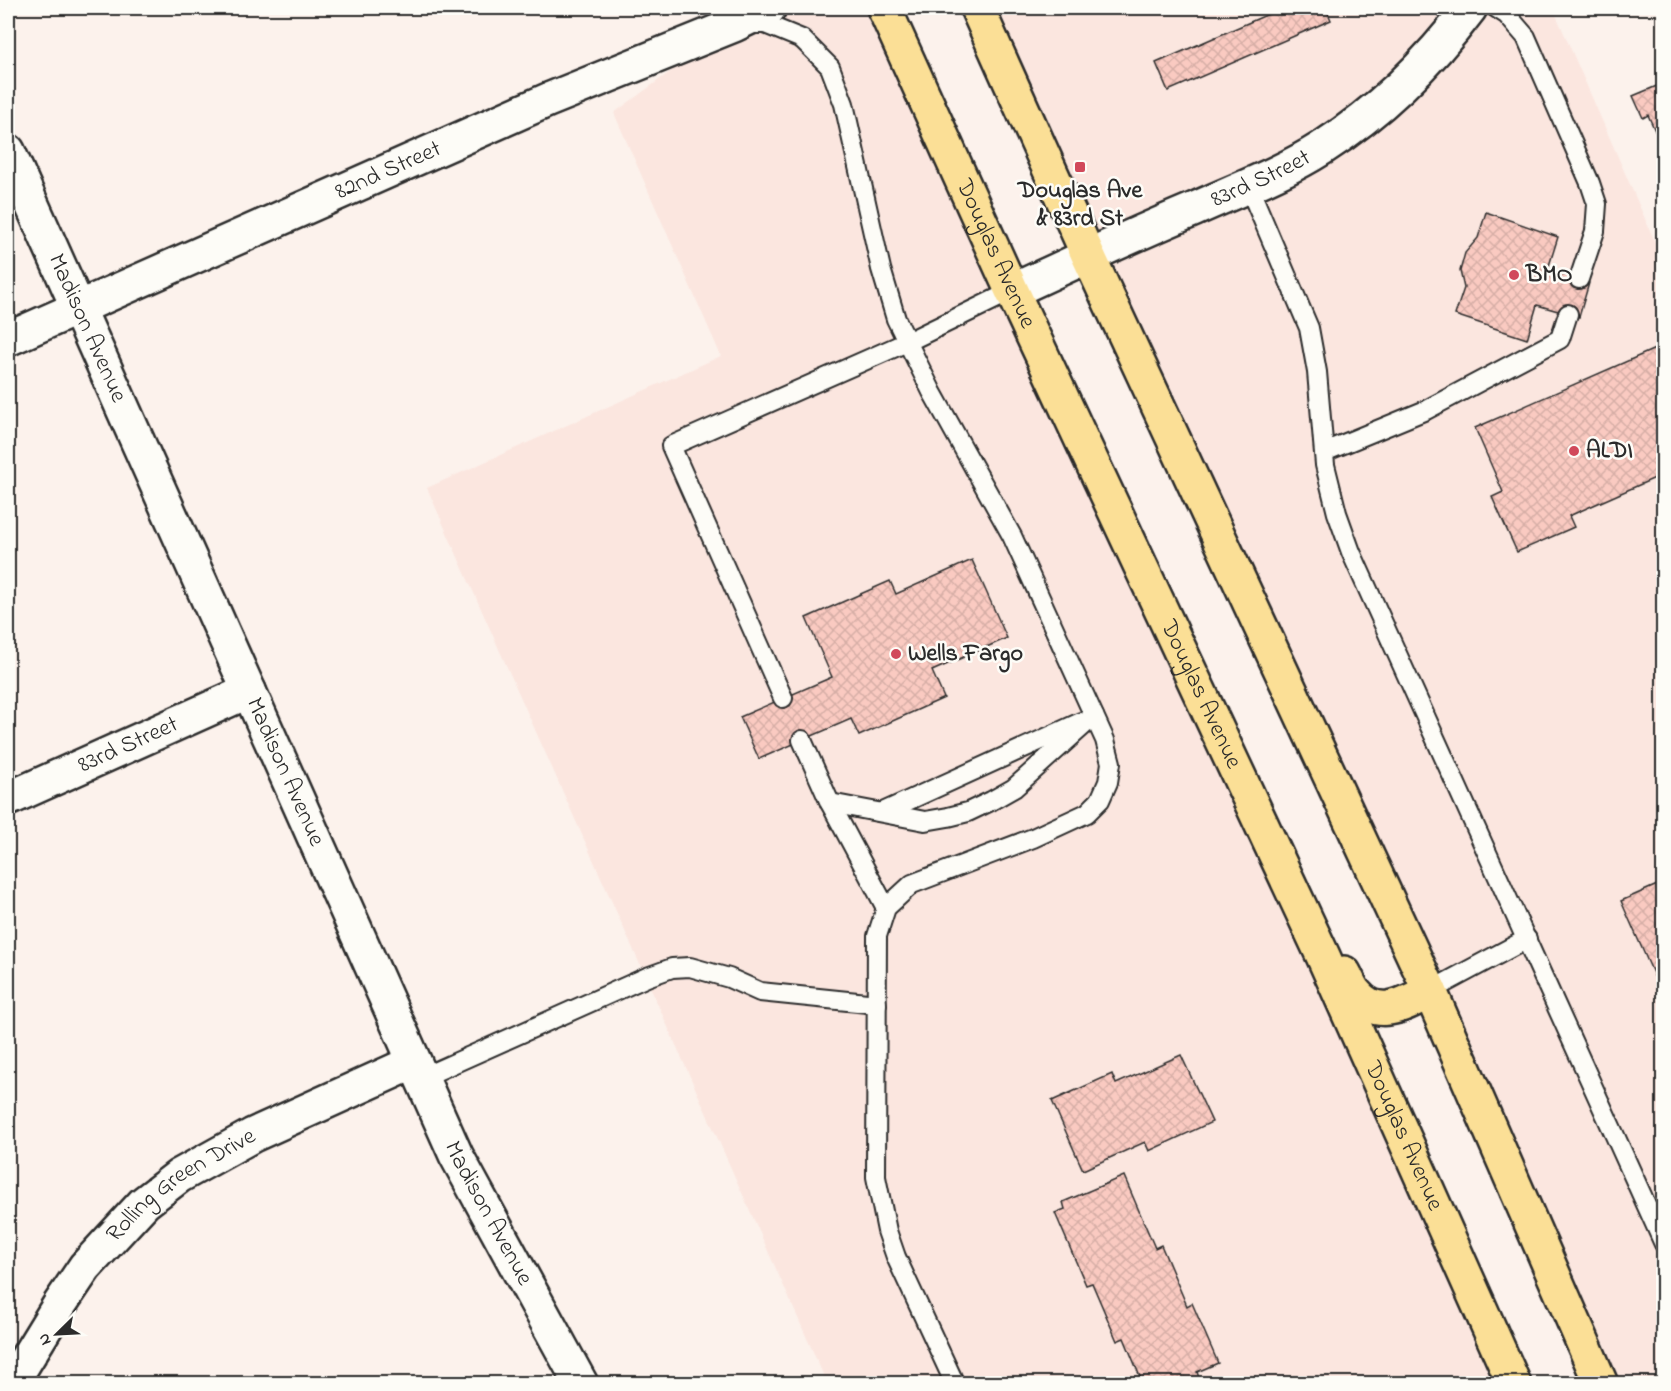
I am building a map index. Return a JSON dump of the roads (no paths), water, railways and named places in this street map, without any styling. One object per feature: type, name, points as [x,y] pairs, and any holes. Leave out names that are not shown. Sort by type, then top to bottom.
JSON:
[{"type":"main road","name":"Douglas Avenue","points":[[884,8],[1012,291],[1328,967],[1514,1383]]},
{"type":"main road","points":[[976,8],[1088,255],[1430,991],[1601,1383]]},
{"type":"main road","points":[[1268,840],[1293,866],[1337,961],[1356,994],[1372,1008],[1397,1007],[1430,991]]},
{"type":"street","name":"82nd Street","points":[[8,339],[549,100],[770,8]]},
{"type":"street","name":"83rd Street","points":[[1012,291],[1248,185],[1321,149],[1372,112],[1415,74],[1470,8]]},
{"type":"street","name":"Madison Avenue","points":[[8,151],[456,1155],[581,1383]]},
{"type":"street","name":"83rd Street","points":[[8,799],[249,692]]},
{"type":"street","name":"Rolling Green Drive","points":[[11,1383],[85,1268],[144,1203],[179,1176],[252,1135],[418,1070]]},
{"type":"lane","points":[[1496,8],[1507,15],[1527,37],[1597,204],[1595,231],[1579,279]]},
{"type":"lane","points":[[734,24],[765,24],[802,39],[830,67],[844,104],[881,269],[896,319],[932,392],[1011,536],[1105,740],[1111,763],[1108,782],[1100,800],[1087,813],[1033,838],[912,884],[886,908],[877,936],[876,1177],[887,1231],[896,1257],[955,1383]]},
{"type":"lane","points":[[1248,185],[1309,328],[1317,372],[1325,465],[1337,513],[1351,552],[1664,1244]]},
{"type":"lane","points":[[783,698],[671,446],[907,342],[1012,291]]},
{"type":"lane","points":[[1324,452],[1426,410],[1560,339],[1568,314]]},
{"type":"lane","points":[[830,803],[925,821],[968,812],[1014,788],[1094,716]]},
{"type":"lane","points":[[883,812],[1094,716]]},
{"type":"lane","points":[[802,740],[830,803],[886,908]]},
{"type":"lane","points":[[1430,991],[1527,939]]},
{"type":"lane","points":[[418,1070],[672,968],[690,967],[729,978],[760,992],[877,1004]]},
{"type":"place","name":"Douglas Ave & 83rd St","points":[[1080,167]]},
{"type":"place","name":"BMO","points":[[1514,275]]},
{"type":"place","name":"ALDI","points":[[1574,451]]},
{"type":"place","name":"Wells Fargo","points":[[896,654]]}]
